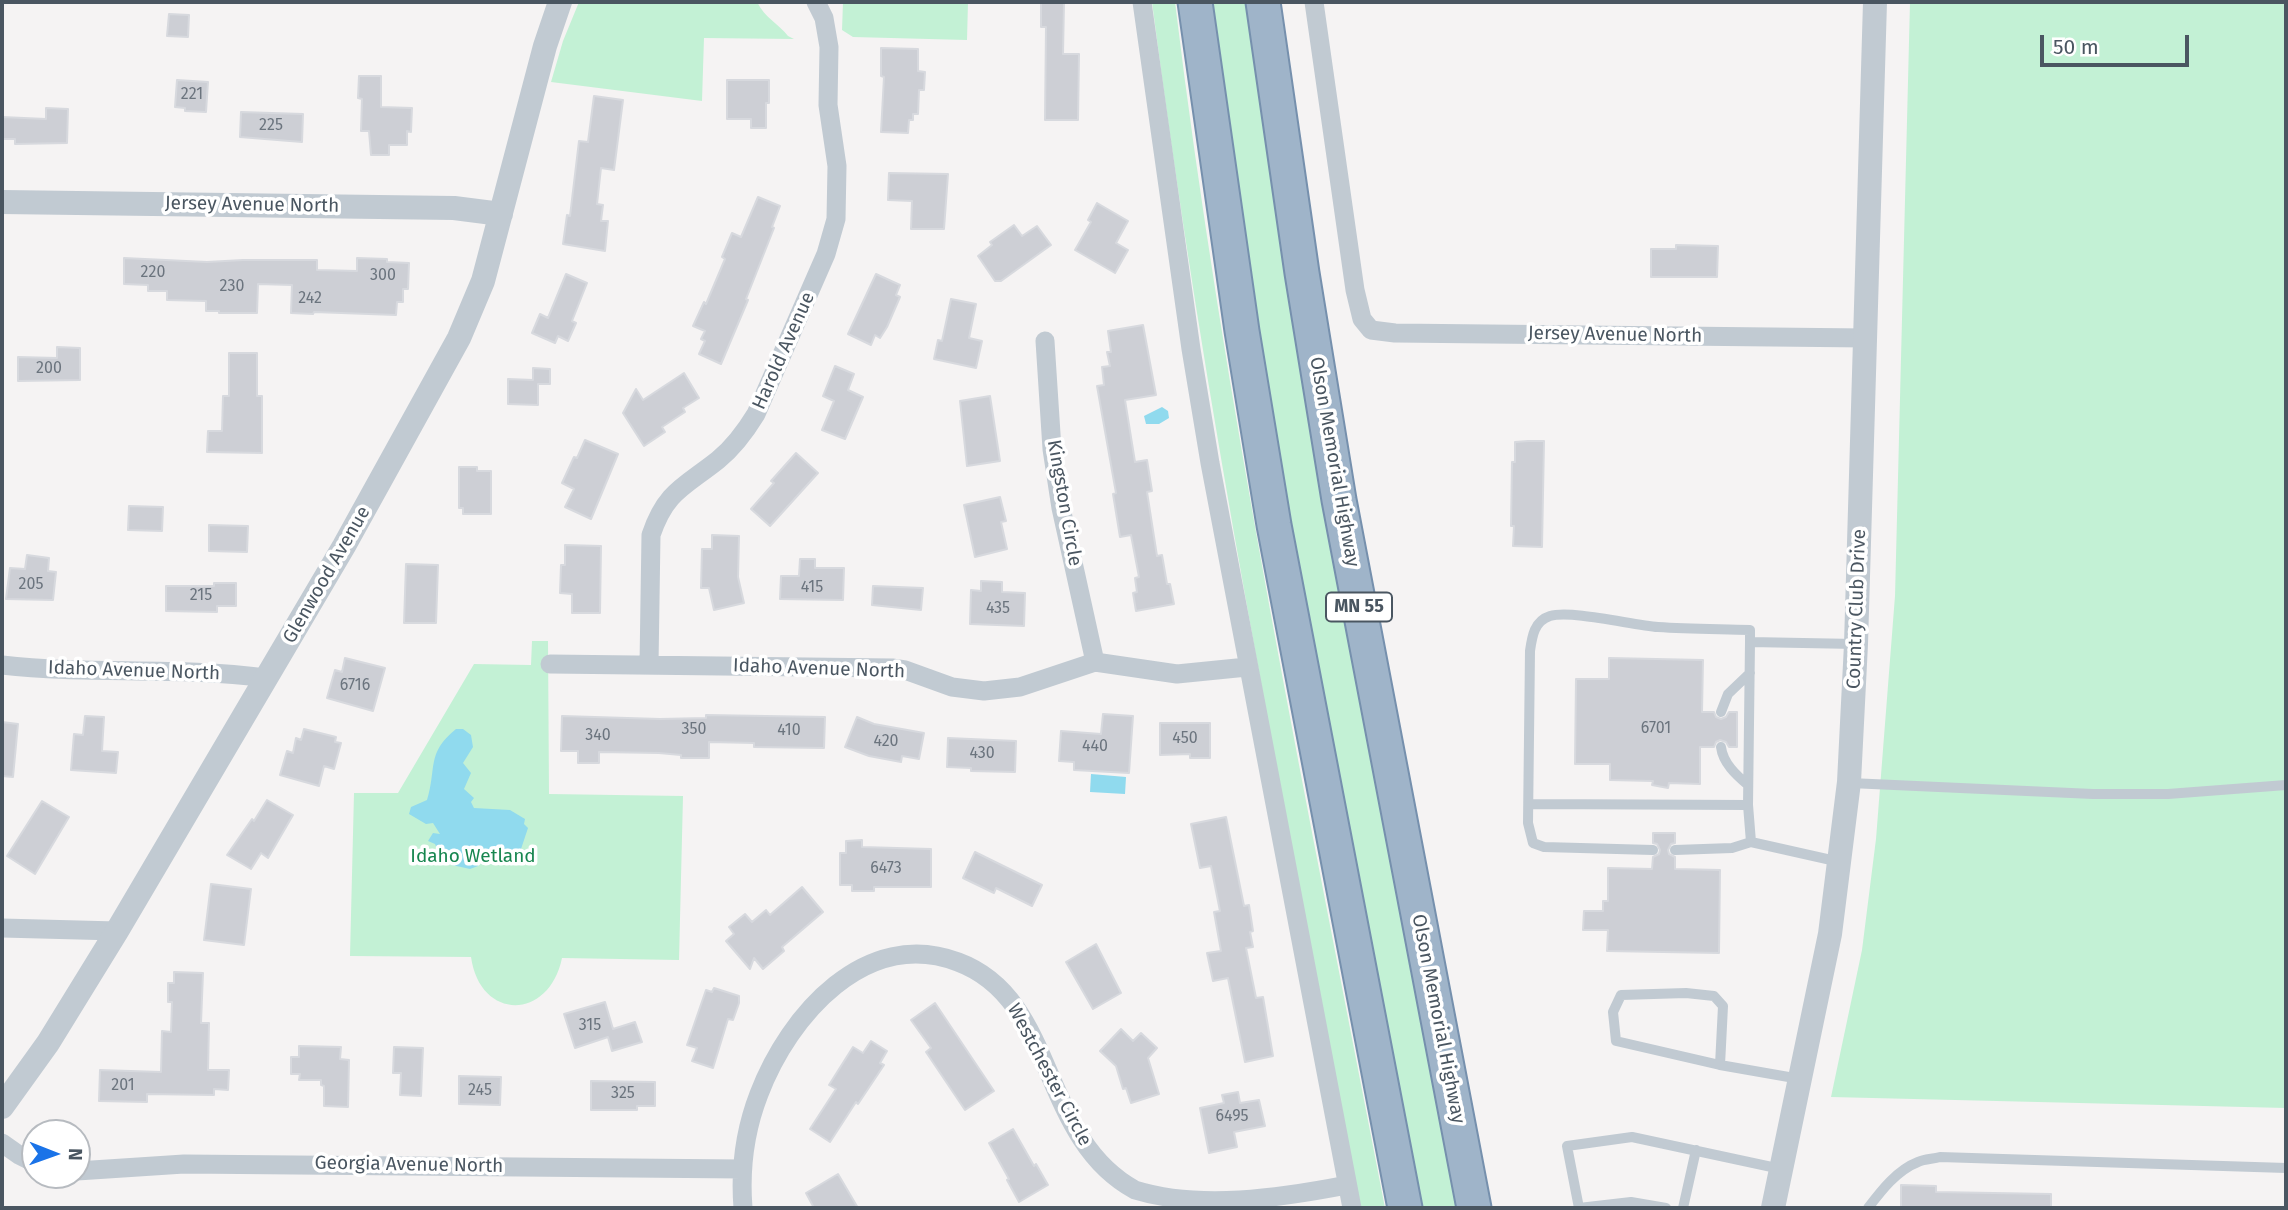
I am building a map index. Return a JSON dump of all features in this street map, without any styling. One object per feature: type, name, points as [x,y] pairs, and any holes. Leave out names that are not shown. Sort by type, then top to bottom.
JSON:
[{"type":"highway","points":[[1195,2],[1242,331],[1274,525],[1405,1208]]},
{"type":"highway","name":"Olson Memorial Highway","points":[[1264,2],[1301,273],[1339,500],[1474,1208]]},
{"type":"street","name":"Glenwood Avenue","points":[[2,1107],[48,1043],[117,931],[358,522],[459,338],[483,281],[545,46],[560,2]]},
{"type":"street","name":"Harold Avenue","points":[[649,665],[651,535],[656,522],[671,496],[744,434],[756,414],[833,236],[838,166],[828,105],[829,47],[824,18],[816,2]]},
{"type":"street","points":[[1142,2],[1191,349],[1247,667],[1352,1208]]},
{"type":"street","name":"Jersey Avenue North","points":[[1314,2],[1343,217],[1355,290],[1366,326],[1378,332],[1866,338]]},
{"type":"street","name":"Country Club Drive","points":[[1773,1208],[1830,934],[1849,782],[1856,644],[1875,2]]},
{"type":"street","name":"Jersey Avenue North","points":[[2,202],[454,208],[502,214]]},
{"type":"street","name":"Kingston Circle","points":[[1045,341],[1052,449],[1061,508],[1095,662]]},
{"type":"street","name":"Idaho Avenue North","points":[[550,664],[892,668],[952,687],[984,691],[1020,687],[1095,662],[1177,674],[1247,667]]},
{"type":"street","name":"Idaho Avenue North","points":[[2,664],[60,669],[207,671],[266,678]]},
{"type":"street","points":[[2,928],[117,931]]},
{"type":"street","name":"Westchester Circle","points":[[743,1208],[742,1169],[759,1094],[778,1054],[803,1018],[831,988],[861,967],[891,957],[926,955],[959,962],[1000,988],[1030,1031],[1067,1118],[1084,1146],[1108,1172],[1137,1192],[1184,1207],[1219,1208],[1347,1185]]},
{"type":"street","points":[[2,1143],[21,1157]]},
{"type":"street","name":"Georgia Avenue North","points":[[91,1170],[184,1164],[742,1169]]},
{"type":"lane","points":[[1653,850],[1544,847],[1533,843],[1529,804],[1530,651],[1533,633],[1539,621],[1550,616],[1566,615],[1658,627],[1750,630],[1748,805],[1751,842]]},
{"type":"lane","points":[[1751,642],[1856,644]]},
{"type":"lane","points":[[1720,712],[1728,694],[1750,673]]},
{"type":"lane","points":[[1721,747],[1721,753],[1734,774],[1748,785]]},
{"type":"lane","points":[[1849,782],[2093,794],[2168,794],[2286,785]]},
{"type":"lane","points":[[1529,804],[1748,805]]},
{"type":"lane","points":[[1675,850],[1732,848],[1751,842],[1841,862]]},
{"type":"lane","points":[[1720,1065],[1723,1006],[1714,996],[1686,993],[1621,995],[1613,1012],[1616,1041],[1720,1065],[1801,1080]]},
{"type":"lane","points":[[1666,1208],[1631,1202],[1579,1208],[1567,1146],[1632,1137],[1782,1169]]},
{"type":"lane","points":[[1683,1208],[1696,1150]]},
{"type":"lane","points":[[1868,1208],[1882,1189],[1898,1175],[1917,1162],[1940,1157],[2286,1168]]},
{"type":"green space","points":[[579,2],[757,2],[768,17],[794,39],[704,38],[702,101],[551,82],[563,41]]},
{"type":"green space","points":[[843,2],[968,2],[967,40],[853,37],[842,30]]},
{"type":"green space","points":[[1152,2],[1175,2],[1195,154],[1243,456],[1385,1208],[1361,1208],[1247,607],[1196,305]]},
{"type":"green space","points":[[1209,2],[1245,2],[1461,1208],[1422,1208],[1416,1185],[1275,448]]},
{"type":"green space","points":[[1910,2],[2286,2],[2286,1108],[1831,1097],[1862,950],[1876,839],[1895,596]]},
{"type":"green space","name":"Idaho Wetland","points":[[532,641],[548,641],[549,794],[683,796],[679,960],[562,958],[555,979],[544,993],[530,1002],[515,1005],[500,1002],[487,993],[477,978],[471,957],[350,956],[354,793],[398,793],[474,664],[531,665]]},
{"type":"water","points":[[1162,407],[1168,411],[1169,418],[1159,424],[1146,424],[1144,416]]},
{"type":"water","points":[[456,729],[463,729],[471,735],[473,747],[463,763],[471,773],[464,789],[474,798],[471,802],[474,808],[510,810],[525,819],[524,824],[528,828],[521,849],[522,859],[498,859],[488,853],[479,855],[478,866],[470,869],[452,865],[448,850],[440,855],[435,844],[428,841],[433,833],[440,834],[433,823],[426,824],[409,814],[411,807],[427,800],[436,754]]},
{"type":"water","points":[[1091,774],[1126,777],[1125,794],[1090,792]]},
{"type":"building","points":[[1041,2],[1064,2],[1063,54],[1079,54],[1078,120],[1045,120],[1046,27],[1041,27]]},
{"type":"building","points":[[169,14],[189,15],[188,37],[167,36]]},
{"type":"building","points":[[881,48],[918,49],[918,71],[925,72],[924,90],[919,90],[918,114],[913,114],[913,120],[909,120],[908,133],[881,132],[884,77],[881,76]]},
{"type":"building","points":[[359,76],[381,76],[381,107],[412,108],[411,132],[407,131],[407,145],[389,145],[389,155],[371,155],[369,131],[361,131],[362,99],[358,98]]},
{"type":"building","points":[[177,80],[208,82],[206,112],[185,111],[185,108],[175,107]]},
{"type":"building","points":[[727,80],[769,80],[766,128],[751,128],[751,119],[727,119]]},
{"type":"building","points":[[594,96],[623,100],[614,170],[601,168],[597,204],[603,205],[601,221],[608,221],[605,251],[563,244],[567,215],[570,216],[579,141],[588,142]]},
{"type":"building","points":[[46,108],[68,109],[67,143],[15,144],[15,139],[2,139],[2,117],[46,119]]},
{"type":"building","points":[[241,112],[303,114],[302,142],[240,137]]},
{"type":"building","points":[[889,173],[948,174],[944,229],[911,229],[912,201],[888,200]]},
{"type":"building","points":[[758,197],[780,206],[746,299],[748,300],[721,364],[699,354],[705,341],[701,339],[705,331],[693,326],[704,302],[706,304],[725,259],[722,257],[732,233],[741,237]]},
{"type":"building","points":[[1097,203],[1128,221],[1116,243],[1128,250],[1115,273],[1075,250],[1091,222],[1088,220]]},
{"type":"building","points":[[1014,225],[1022,236],[1037,226],[1051,245],[1001,281],[995,281],[978,256],[992,245],[990,242]]},
{"type":"building","points":[[1676,245],[1718,246],[1717,277],[1651,277],[1651,249],[1676,249]]},
{"type":"building","points":[[124,258],[207,262],[317,260],[317,270],[357,271],[357,258],[387,259],[387,262],[409,263],[408,289],[403,289],[403,302],[397,302],[396,315],[291,313],[292,285],[258,284],[257,313],[219,313],[206,311],[206,301],[167,300],[167,291],[148,291],[148,285],[124,284]]},
{"type":"building","points":[[566,274],[587,283],[572,321],[576,323],[568,341],[558,336],[555,343],[532,333],[540,314],[548,318]]},
{"type":"building","points":[[876,274],[900,285],[896,295],[900,297],[887,327],[880,338],[875,335],[871,345],[848,334]]},
{"type":"building","points":[[951,299],[976,304],[969,338],[982,341],[976,368],[934,359],[938,340],[942,341]]},
{"type":"building","points":[[1143,325],[1156,395],[1125,400],[1135,462],[1147,460],[1152,491],[1147,492],[1157,556],[1162,555],[1174,604],[1136,611],[1133,593],[1137,592],[1135,578],[1139,577],[1131,535],[1120,537],[1113,494],[1116,493],[1097,386],[1104,385],[1102,367],[1110,366],[1107,352],[1111,352],[1108,331]]},
{"type":"building","points":[[57,347],[80,348],[80,380],[18,381],[18,357],[57,358]]},
{"type":"building","points":[[229,353],[257,353],[257,396],[262,396],[262,453],[207,452],[208,431],[222,431],[223,396],[229,396]]},
{"type":"building","points":[[835,366],[854,374],[848,390],[863,397],[845,439],[822,430],[834,401],[823,396]]},
{"type":"building","points":[[533,368],[550,369],[550,384],[538,384],[538,405],[508,404],[508,379],[533,380]]},
{"type":"building","points":[[684,373],[699,398],[683,408],[685,412],[662,427],[665,432],[644,446],[623,413],[636,389],[643,400]]},
{"type":"building","points":[[990,396],[1000,461],[967,466],[960,401]]},
{"type":"building","points":[[585,440],[618,454],[591,519],[565,507],[574,489],[562,483]]},
{"type":"building","points":[[1544,441],[1542,547],[1513,546],[1512,462],[1515,462],[1515,442]]},
{"type":"building","points":[[796,453],[818,473],[770,526],[751,509]]},
{"type":"building","points":[[459,467],[477,467],[477,471],[491,471],[491,514],[463,514],[463,508],[459,508]]},
{"type":"building","points":[[1000,497],[1006,521],[1001,522],[1007,549],[975,557],[964,505]]},
{"type":"building","points":[[129,506],[163,507],[162,531],[128,530]]},
{"type":"building","points":[[209,525],[248,526],[247,552],[209,551]]},
{"type":"building","points":[[712,535],[739,536],[738,577],[744,603],[714,610],[709,588],[701,588],[702,549],[712,549]]},
{"type":"building","points":[[565,545],[601,546],[600,613],[572,613],[572,594],[560,593]]},
{"type":"building","points":[[27,555],[49,558],[48,571],[56,572],[53,600],[6,599],[10,568],[25,569]]},
{"type":"building","points":[[800,559],[815,559],[815,568],[844,568],[843,600],[780,599],[781,576],[799,576]]},
{"type":"building","points":[[406,564],[438,565],[436,623],[404,623]]},
{"type":"building","points":[[981,581],[1002,582],[1002,592],[1025,593],[1024,626],[970,624],[971,590],[981,591]]},
{"type":"building","points":[[214,583],[236,583],[236,606],[217,606],[217,612],[166,611],[166,586],[214,586]]},
{"type":"building","points":[[873,586],[923,588],[921,610],[872,605]]},
{"type":"building","points":[[345,658],[385,668],[373,711],[327,698],[335,670],[342,672]]},
{"type":"building","points":[[1609,658],[1703,660],[1702,712],[1714,712],[1716,717],[1721,719],[1729,712],[1737,712],[1737,747],[1729,747],[1726,742],[1720,740],[1714,747],[1700,747],[1700,784],[1669,783],[1668,788],[1652,785],[1653,781],[1610,780],[1610,764],[1575,764],[1576,679],[1609,679]]},
{"type":"building","points":[[1103,714],[1133,716],[1129,773],[1074,770],[1074,762],[1059,761],[1061,731],[1101,734]]},
{"type":"building","points":[[706,715],[825,717],[824,748],[754,747],[754,743],[709,742],[709,758],[681,758],[681,755],[659,753],[599,752],[599,763],[578,763],[578,751],[561,751],[562,716],[660,719],[706,718]]},
{"type":"building","points":[[85,716],[104,717],[102,751],[118,752],[116,773],[71,770],[74,734],[83,735]]},
{"type":"building","points":[[857,717],[874,724],[924,733],[919,759],[902,756],[901,762],[869,756],[845,747]]},
{"type":"building","points":[[2,722],[18,724],[13,777],[2,776]]},
{"type":"building","points":[[1160,723],[1210,723],[1210,758],[1190,758],[1190,754],[1160,755]]},
{"type":"building","points":[[304,729],[336,737],[335,742],[341,743],[334,769],[324,766],[319,786],[280,775],[287,751],[293,753],[296,738],[301,740]]},
{"type":"building","points":[[948,738],[1016,741],[1015,772],[971,771],[971,768],[947,767]]},
{"type":"building","points":[[267,800],[293,815],[268,858],[261,853],[251,869],[227,855]]},
{"type":"building","points":[[42,801],[69,817],[35,874],[7,856]]},
{"type":"building","points":[[1226,817],[1244,906],[1249,905],[1253,931],[1250,932],[1253,947],[1246,948],[1256,998],[1263,997],[1273,1056],[1245,1062],[1228,978],[1213,981],[1207,953],[1221,951],[1214,912],[1220,911],[1211,866],[1200,868],[1191,824]]},
{"type":"building","points":[[1653,833],[1675,833],[1675,843],[1671,844],[1668,850],[1669,854],[1675,857],[1675,869],[1720,870],[1719,953],[1607,951],[1608,930],[1583,930],[1584,911],[1603,911],[1603,901],[1608,901],[1608,868],[1652,869],[1653,857],[1659,854],[1660,850],[1657,844],[1653,843]]},
{"type":"building","points":[[862,840],[862,847],[931,849],[931,887],[874,887],[874,891],[852,891],[852,885],[840,885],[840,853],[846,853],[846,841]]},
{"type":"building","points":[[975,852],[1042,885],[1032,906],[996,888],[994,893],[963,878]]},
{"type":"building","points":[[211,884],[251,889],[244,945],[204,940]]},
{"type":"building","points":[[802,887],[823,912],[782,947],[784,951],[763,969],[754,958],[750,969],[726,941],[734,934],[729,927],[745,914],[752,922],[766,910],[770,915]]},
{"type":"building","points":[[1096,944],[1121,993],[1093,1009],[1066,962]]},
{"type":"building","points":[[174,972],[203,973],[201,1023],[209,1023],[208,1070],[229,1070],[228,1090],[214,1089],[214,1095],[147,1094],[147,1102],[99,1101],[100,1070],[161,1072],[162,1031],[171,1032],[172,1002],[168,1002],[168,983],[174,983]]},
{"type":"building","points":[[714,988],[739,996],[739,1003],[733,1020],[728,1019],[713,1068],[692,1061],[697,1048],[687,1045],[706,990],[712,992]]},
{"type":"building","points":[[605,1002],[613,1029],[635,1022],[642,1042],[612,1051],[608,1037],[575,1048],[564,1014]]},
{"type":"building","points":[[935,1003],[994,1091],[965,1110],[926,1052],[931,1048],[911,1020]]},
{"type":"building","points":[[1121,1029],[1133,1041],[1141,1033],[1157,1048],[1148,1058],[1159,1094],[1131,1103],[1126,1088],[1123,1089],[1116,1066],[1100,1051]]},
{"type":"building","points":[[871,1041],[887,1051],[880,1063],[884,1065],[830,1142],[810,1129],[836,1089],[829,1085],[853,1047],[863,1053]]},
{"type":"building","points":[[299,1046],[341,1047],[340,1059],[349,1060],[348,1107],[324,1106],[324,1086],[321,1085],[321,1080],[299,1080],[300,1074],[291,1074],[291,1057],[299,1057]]},
{"type":"building","points":[[394,1047],[423,1048],[421,1096],[400,1095],[401,1073],[393,1073]]},
{"type":"building","points":[[459,1076],[501,1077],[500,1105],[459,1104]]},
{"type":"building","points":[[591,1081],[655,1082],[655,1106],[637,1106],[637,1110],[591,1110]]},
{"type":"building","points":[[1238,1092],[1240,1103],[1259,1100],[1265,1126],[1234,1132],[1237,1147],[1209,1153],[1200,1108],[1224,1103],[1222,1095]]},
{"type":"building","points":[[1013,1129],[1048,1185],[1019,1202],[989,1143]]},
{"type":"building","points":[[838,1174],[858,1208],[814,1208],[806,1193]]},
{"type":"building","points":[[1901,1185],[1936,1186],[1936,1192],[2051,1194],[2051,1208],[1901,1208]]}]
